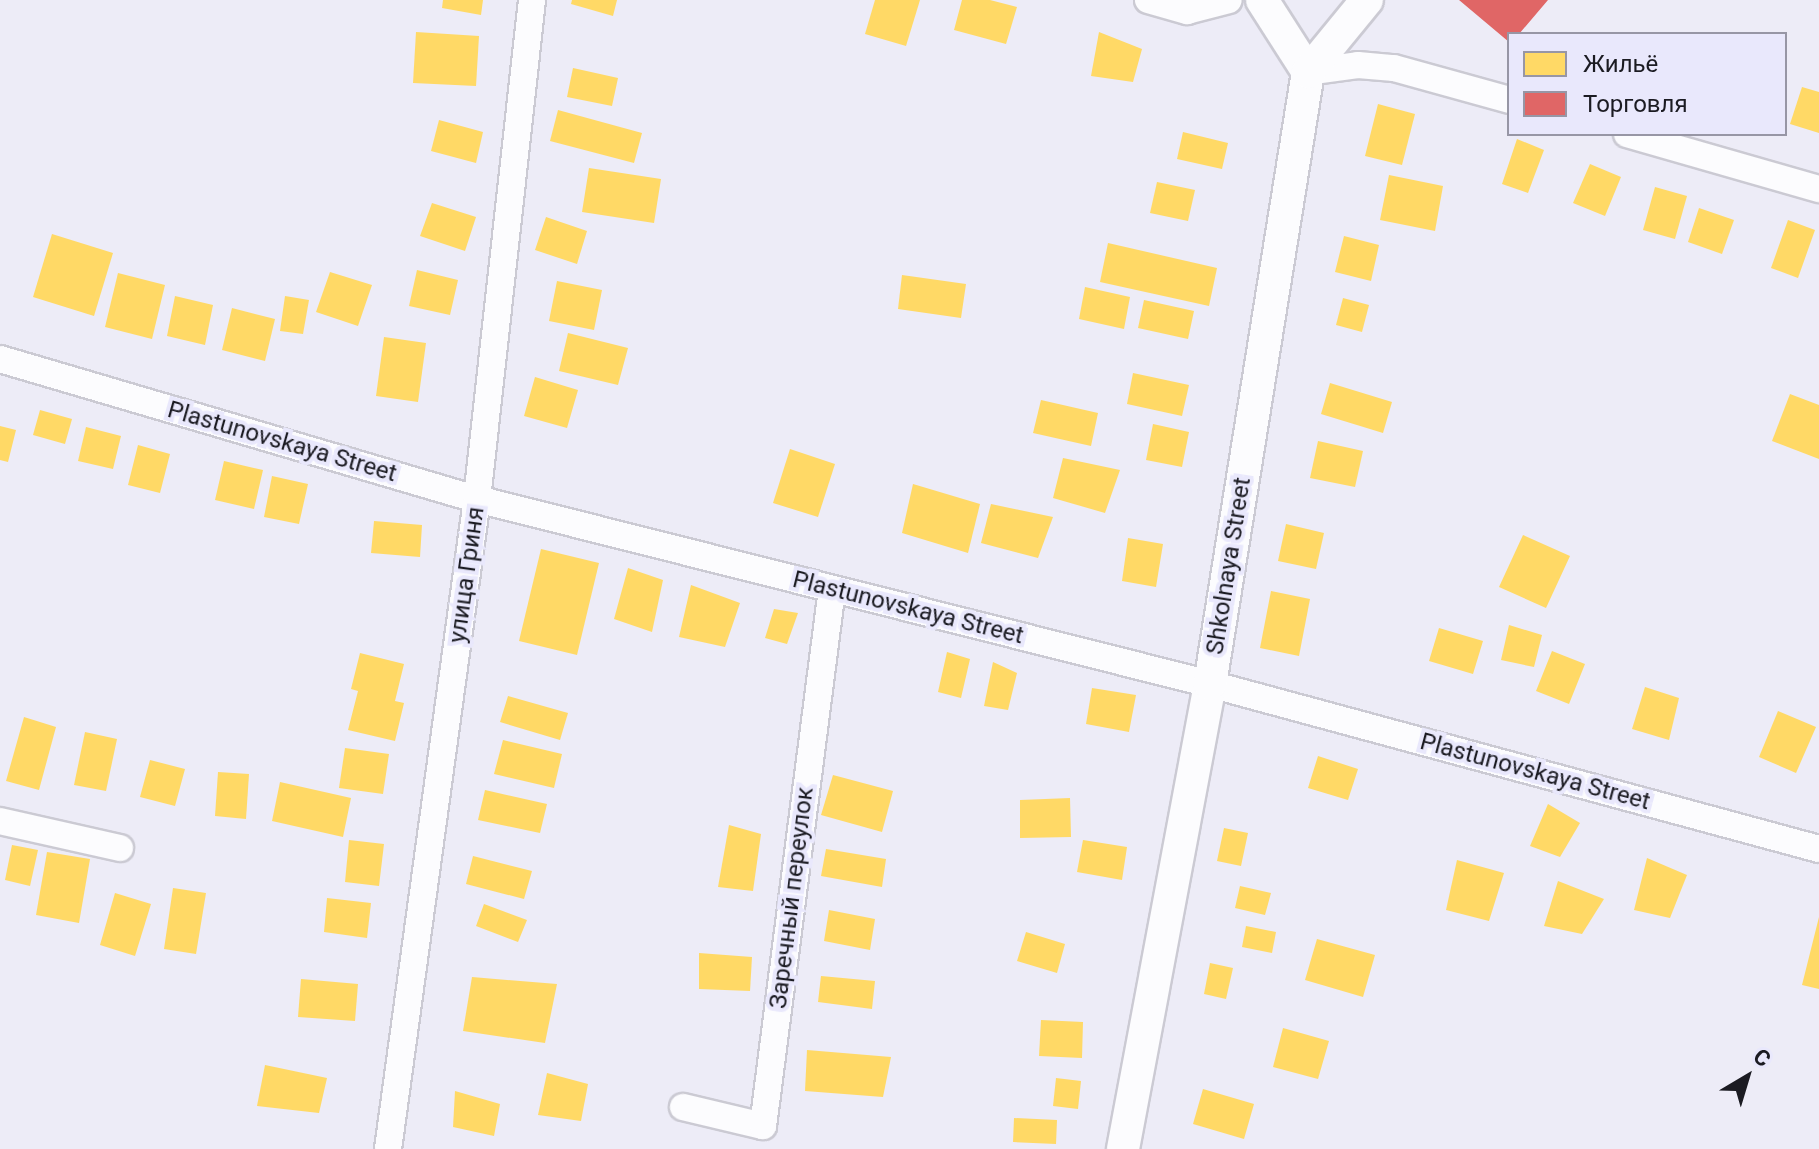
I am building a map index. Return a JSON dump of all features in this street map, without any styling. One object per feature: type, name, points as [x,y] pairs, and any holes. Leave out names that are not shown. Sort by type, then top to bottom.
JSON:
[{"type":"street","name":"улица Гриня","points":[[388,1149],[477,499],[532,0]]},
{"type":"street","points":[[1148,0],[1187,11],[1229,0]]},
{"type":"street","points":[[1262,0],[1308,72]]},
{"type":"street","points":[[1308,72],[1367,0]]},
{"type":"street","points":[[1308,72],[1358,65],[1394,68],[1507,99]]},
{"type":"street","name":"Shkolnaya Street","points":[[1123,1149],[1210,684],[1308,72]]},
{"type":"street","points":[[1634,136],[1819,189]]},
{"type":"street","name":"Plastunovskaya Street","points":[[0,359],[477,499],[1210,684],[1819,849]]},
{"type":"street","name":"Заречный переулок","points":[[683,1107],[763,1126],[832,589]]},
{"type":"street","points":[[0,821],[120,848]]},
{"type":"building: Жильё","points":[[443,0],[483,0],[481,15],[442,8]]},
{"type":"building: Жильё","points":[[572,0],[617,0],[613,16],[571,4]]},
{"type":"building: Жильё","points":[[875,0],[920,0],[906,46],[865,34]]},
{"type":"building: Жильё","points":[[962,0],[990,0],[1017,7],[1006,44],[954,30]]},
{"type":"building: Жильё","points":[[416,32],[479,36],[476,86],[413,83]]},
{"type":"building: Жильё","points":[[1099,32],[1142,49],[1133,82],[1091,76]]},
{"type":"building: Жильё","points":[[573,68],[618,78],[612,106],[567,97]]},
{"type":"building: Жильё","points":[[1802,87],[1819,92],[1819,133],[1790,124]]},
{"type":"building: Жильё","points":[[1378,104],[1415,114],[1402,165],[1365,156]]},
{"type":"building: Жильё","points":[[558,110],[642,133],[634,163],[550,141]]},
{"type":"building: Жильё","points":[[439,120],[483,132],[476,163],[431,151]]},
{"type":"building: Жильё","points":[[1183,132],[1228,143],[1222,169],[1177,159]]},
{"type":"building: Жильё","points":[[1517,139],[1544,150],[1528,193],[1502,184]]},
{"type":"building: Жильё","points":[[1590,164],[1621,177],[1605,216],[1573,203]]},
{"type":"building: Жильё","points":[[589,168],[661,179],[654,223],[582,212]]},
{"type":"building: Жильё","points":[[1389,175],[1443,186],[1435,231],[1380,220]]},
{"type":"building: Жильё","points":[[1157,182],[1195,190],[1188,221],[1150,213]]},
{"type":"building: Жильё","points":[[1655,187],[1687,196],[1675,239],[1643,230]]},
{"type":"building: Жильё","points":[[432,203],[476,217],[465,251],[420,236]]},
{"type":"building: Жильё","points":[[1699,208],[1734,220],[1722,254],[1688,242]]},
{"type":"building: Жильё","points":[[546,217],[587,231],[577,264],[535,250]]},
{"type":"building: Жильё","points":[[1788,220],[1815,230],[1798,278],[1771,268]]},
{"type":"building: Жильё","points":[[52,234],[113,253],[94,316],[33,297]]},
{"type":"building: Жильё","points":[[1344,236],[1379,245],[1371,281],[1335,272]]},
{"type":"building: Жильё","points":[[1108,243],[1217,268],[1209,306],[1100,282]]},
{"type":"building: Жильё","points":[[417,270],[458,280],[450,315],[409,306]]},
{"type":"building: Жильё","points":[[330,272],[372,285],[358,326],[316,312]]},
{"type":"building: Жильё","points":[[118,273],[165,285],[152,339],[105,327]]},
{"type":"building: Жильё","points":[[902,275],[966,284],[961,318],[898,309]]},
{"type":"building: Жильё","points":[[557,281],[602,290],[594,330],[549,321]]},
{"type":"building: Жильё","points":[[1085,287],[1130,297],[1124,329],[1079,319]]},
{"type":"building: Жильё","points":[[175,296],[213,305],[205,345],[167,336]]},
{"type":"building: Жильё","points":[[285,296],[309,300],[303,334],[280,331]]},
{"type":"building: Жильё","points":[[1343,298],[1369,305],[1362,332],[1336,325]]},
{"type":"building: Жильё","points":[[1144,300],[1194,311],[1188,339],[1138,328]]},
{"type":"building: Жильё","points":[[232,308],[275,319],[265,361],[222,350]]},
{"type":"building: Жильё","points":[[568,333],[628,348],[618,385],[559,371]]},
{"type":"building: Жильё","points":[[384,337],[426,343],[418,402],[376,396]]},
{"type":"building: Жильё","points":[[1133,373],[1189,385],[1182,416],[1127,404]]},
{"type":"building: Жильё","points":[[535,377],[578,390],[567,428],[524,416]]},
{"type":"building: Жильё","points":[[1330,383],[1392,402],[1383,433],[1321,414]]},
{"type":"building: Жильё","points":[[1790,394],[1819,405],[1819,459],[1772,441]]},
{"type":"building: Жильё","points":[[1041,400],[1098,413],[1091,446],[1033,433]]},
{"type":"building: Жильё","points":[[40,410],[72,419],[65,444],[33,435]]},
{"type":"building: Жильё","points":[[1153,424],[1189,432],[1182,467],[1146,460]]},
{"type":"building: Жильё","points":[[0,426],[16,430],[8,462],[0,460]]},
{"type":"building: Жильё","points":[[86,427],[121,436],[113,469],[78,461]]},
{"type":"building: Жильё","points":[[1318,441],[1363,451],[1355,487],[1310,478]]},
{"type":"building: Жильё","points":[[138,445],[170,454],[160,493],[128,485]]},
{"type":"building: Жильё","points":[[790,449],[835,464],[818,517],[773,503]]},
{"type":"building: Жильё","points":[[1063,458],[1120,470],[1105,513],[1053,498]]},
{"type":"building: Жильё","points":[[224,461],[263,470],[254,509],[215,500]]},
{"type":"building: Жильё","points":[[272,476],[308,484],[299,524],[264,517]]},
{"type":"building: Жильё","points":[[913,484],[980,504],[968,553],[902,533]]},
{"type":"building: Жильё","points":[[991,504],[1053,517],[1038,558],[981,543]]},
{"type":"building: Жильё","points":[[374,521],[422,525],[420,557],[371,553]]},
{"type":"building: Жильё","points":[[1286,524],[1324,533],[1316,569],[1278,561]]},
{"type":"building: Жильё","points":[[1523,535],[1570,556],[1546,608],[1499,587]]},
{"type":"building: Жильё","points":[[1128,538],[1163,544],[1156,587],[1122,581]]},
{"type":"building: Жильё","points":[[541,549],[599,563],[577,655],[519,641]]},
{"type":"building: Жильё","points":[[628,568],[663,580],[652,632],[614,619]]},
{"type":"building: Жильё","points":[[691,585],[740,603],[725,647],[679,637]]},
{"type":"building: Жильё","points":[[1271,591],[1310,599],[1299,656],[1260,648]]},
{"type":"building: Жильё","points":[[774,609],[798,613],[787,644],[765,638]]},
{"type":"building: Жильё","points":[[1509,625],[1542,635],[1534,667],[1501,660]]},
{"type":"building: Жильё","points":[[1439,628],[1483,641],[1473,674],[1429,661]]},
{"type":"building: Жильё","points":[[1552,651],[1585,664],[1569,704],[1536,691]]},
{"type":"building: Жильё","points":[[947,652],[970,659],[961,698],[938,692]]},
{"type":"building: Жильё","points":[[360,653],[404,664],[395,701],[404,703],[395,741],[348,730],[358,691],[351,689]]},
{"type":"building: Жильё","points":[[993,662],[1017,673],[1008,710],[984,706]]},
{"type":"building: Жильё","points":[[1645,687],[1679,698],[1669,740],[1632,729]]},
{"type":"building: Жильё","points":[[1092,688],[1136,695],[1129,732],[1086,724]]},
{"type":"building: Жильё","points":[[508,696],[568,713],[560,740],[500,722]]},
{"type":"building: Жильё","points":[[1778,711],[1816,727],[1796,773],[1759,757]]},
{"type":"building: Жильё","points":[[24,717],[56,727],[39,790],[6,781]]},
{"type":"building: Жильё","points":[[85,732],[117,739],[106,791],[74,785]]},
{"type":"building: Жильё","points":[[503,740],[562,754],[554,788],[494,774]]},
{"type":"building: Жильё","points":[[345,748],[389,754],[383,794],[339,788]]},
{"type":"building: Жильё","points":[[1318,756],[1358,769],[1348,800],[1308,788]]},
{"type":"building: Жильё","points":[[150,760],[185,769],[175,806],[140,797]]},
{"type":"building: Жильё","points":[[218,772],[249,774],[246,819],[215,816]]},
{"type":"building: Жильё","points":[[833,775],[893,791],[882,832],[821,815]]},
{"type":"building: Жильё","points":[[280,782],[351,798],[343,837],[272,821]]},
{"type":"building: Жильё","points":[[485,790],[547,804],[540,833],[478,820]]},
{"type":"building: Жильё","points":[[1070,798],[1071,837],[1020,838],[1020,800]]},
{"type":"building: Жильё","points":[[1548,804],[1580,823],[1560,857],[1530,846]]},
{"type":"building: Жильё","points":[[729,825],[761,834],[753,891],[718,887]]},
{"type":"building: Жильё","points":[[1224,828],[1248,833],[1241,866],[1217,861]]},
{"type":"building: Жильё","points":[[349,840],[384,844],[379,886],[345,882]]},
{"type":"building: Жильё","points":[[1083,840],[1127,847],[1122,880],[1077,872]]},
{"type":"building: Жильё","points":[[12,845],[38,850],[30,886],[5,880]]},
{"type":"building: Жильё","points":[[826,849],[886,859],[882,887],[821,876]]},
{"type":"building: Жильё","points":[[47,852],[90,859],[79,923],[36,915]]},
{"type":"building: Жильё","points":[[473,856],[532,871],[524,899],[466,884]]},
{"type":"building: Жильё","points":[[1647,858],[1687,875],[1670,918],[1634,910]]},
{"type":"building: Жильё","points":[[1457,860],[1504,873],[1489,921],[1446,910]]},
{"type":"building: Жильё","points":[[1558,881],[1604,899],[1582,934],[1544,926]]},
{"type":"building: Жильё","points":[[1240,886],[1271,893],[1265,915],[1235,908]]},
{"type":"building: Жильё","points":[[173,888],[206,893],[196,954],[164,949]]},
{"type":"building: Жильё","points":[[115,893],[151,904],[135,956],[100,945]]},
{"type":"building: Жильё","points":[[327,898],[371,903],[367,938],[324,932]]},
{"type":"building: Жильё","points":[[484,904],[527,920],[518,942],[476,926]]},
{"type":"building: Жильё","points":[[829,910],[875,919],[870,950],[824,941]]},
{"type":"building: Жильё","points":[[1819,917],[1819,989],[1802,985]]},
{"type":"building: Жильё","points":[[1246,926],[1276,932],[1272,953],[1242,947]]},
{"type":"building: Жильё","points":[[1026,932],[1065,944],[1057,973],[1017,961]]},
{"type":"building: Жильё","points":[[1317,939],[1375,955],[1363,997],[1305,980]]},
{"type":"building: Жильё","points":[[699,953],[752,957],[750,991],[699,989]]},
{"type":"building: Жильё","points":[[1210,963],[1233,968],[1226,999],[1204,994]]},
{"type":"building: Жильё","points":[[821,976],[875,981],[872,1009],[818,1002]]},
{"type":"building: Жильё","points":[[472,977],[557,984],[545,1043],[463,1031]]},
{"type":"building: Жильё","points":[[301,979],[358,984],[355,1021],[298,1017]]},
{"type":"building: Жильё","points":[[1041,1020],[1083,1022],[1082,1058],[1039,1056]]},
{"type":"building: Жильё","points":[[1283,1028],[1329,1041],[1318,1079],[1273,1067]]},
{"type":"building: Жильё","points":[[807,1050],[891,1057],[883,1097],[805,1091]]},
{"type":"building: Жильё","points":[[265,1065],[327,1078],[319,1113],[257,1106]]},
{"type":"building: Жильё","points":[[547,1073],[588,1084],[581,1121],[538,1115]]},
{"type":"building: Жильё","points":[[1056,1078],[1081,1081],[1078,1109],[1053,1106]]},
{"type":"building: Жильё","points":[[1203,1089],[1254,1104],[1244,1139],[1193,1124]]},
{"type":"building: Жильё","points":[[455,1091],[500,1104],[494,1136],[453,1127]]},
{"type":"building: Жильё","points":[[1014,1118],[1057,1120],[1056,1144],[1013,1142]]},
{"type":"building: Торговля","points":[[1459,0],[1548,0],[1521,32],[1507,32],[1507,40]]}]
